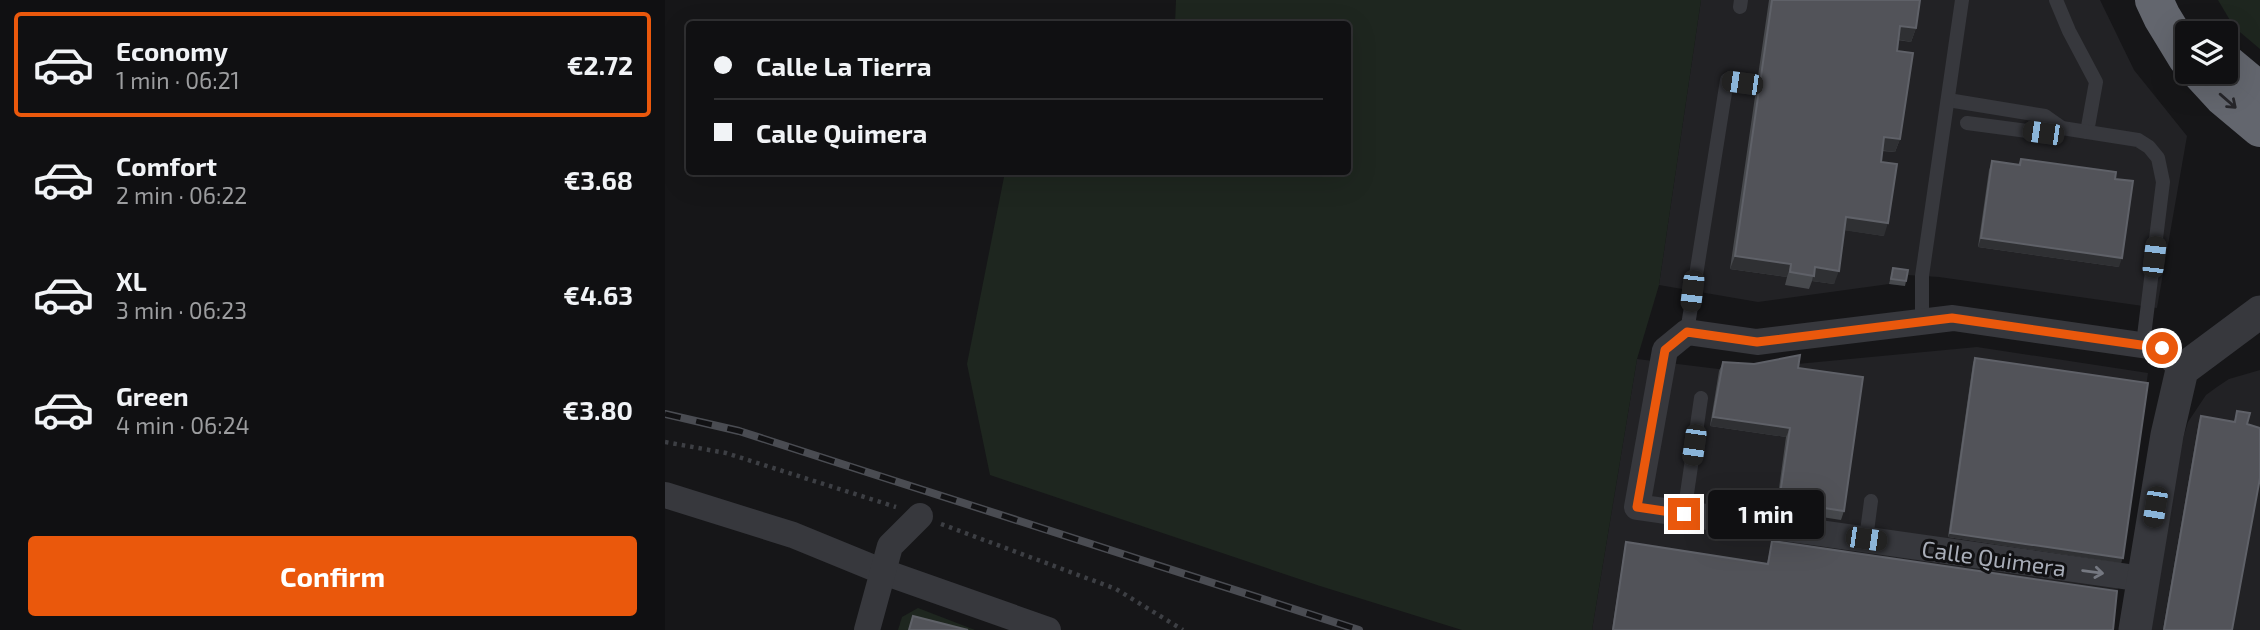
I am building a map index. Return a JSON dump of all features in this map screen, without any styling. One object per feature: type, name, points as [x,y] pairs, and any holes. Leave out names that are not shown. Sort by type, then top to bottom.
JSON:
[{"type":"highway","points":[[2154,0],[2175,38]]},
{"type":"highway","points":[[2182,0],[2193,21]]},
{"type":"highway","points":[[2238,73],[2260,91]]},
{"type":"highway","points":[[2211,84],[2260,128]]},
{"type":"street","points":[[2135,630],[2167,435],[2182,370],[2260,312]]},
{"type":"street","points":[[1687,332],[1757,342],[1952,318],[2162,348],[2182,370]]},
{"type":"street","name":"Calle Quimera","points":[[1687,332],[1665,350],[1637,507],[2143,579]]},
{"type":"street","points":[[665,495],[793,535],[881,571],[1048,630]]},
{"type":"street","points":[[867,630],[890,546],[920,516]]},
{"type":"lane","points":[[1922,321],[1922,276],[1962,0]]},
{"type":"lane","points":[[2056,0],[2069,32],[2096,82],[2087,132]]},
{"type":"lane","points":[[1687,332],[1727,80],[1757,85]]},
{"type":"lane","points":[[1948,100],[2045,116],[2062,128]]},
{"type":"lane","points":[[1967,123],[2043,133],[2062,128],[2138,140],[2154,152],[2162,171],[2163,183],[2143,344]]},
{"type":"lane","points":[[1684,514],[1701,398]]},
{"type":"lane","points":[[1866,539],[1871,500]]},
{"type":"shaded area","points":[[1176,0],[1701,0],[1659,285],[1637,359],[1592,630],[1462,630],[1320,586],[990,475],[967,364],[1004,175],[1351,175],[1351,21],[1175,21]]},
{"type":"shaded area","points":[[1701,0],[2100,0],[2134,70],[2187,136],[2157,308],[1939,277],[1907,275],[1905,286],[1889,284],[1758,302],[1659,285]]},
{"type":"shaded area","points":[[2218,0],[2260,0],[2260,49],[2238,30],[2238,21],[2230,21]]},
{"type":"shaded area","points":[[1977,347],[2148,373],[2112,630],[1592,630],[1637,359],[1751,373],[1797,364]]},
{"type":"shaded area","points":[[2260,370],[2260,630],[2149,630],[2180,448],[2188,422],[2206,395],[2217,387],[2229,379]]},
{"type":"shaded area","points":[[918,608],[975,630],[898,630],[902,617]]},
{"type":"building","points":[[1772,0],[1920,0],[1916,28],[1900,26],[1897,51],[1913,53],[1900,139],[1884,137],[1881,162],[1897,164],[1888,223],[1846,217],[1839,271],[1815,267],[1814,276],[1790,272],[1791,264],[1735,256]]},
{"type":"building","points":[[2021,159],[2116,172],[2115,179],[2133,181],[2122,258],[1981,238],[1992,161],[2020,165]]},
{"type":"building","points":[[1893,268],[1908,270],[1906,281],[1891,279]]},
{"type":"building","points":[[1800,355],[1798,368],[1863,377],[1844,511],[1779,501],[1790,428],[1713,417],[1723,362],[1754,364]]},
{"type":"building","points":[[1975,358],[2148,383],[2123,558],[1950,533]]},
{"type":"building","points":[[2237,411],[2250,413],[2247,424],[2260,428],[2260,478],[2232,630],[2164,630],[2201,416],[2235,422]]},
{"type":"building","points":[[1772,541],[2117,591],[2113,630],[1613,630],[1626,542],[1768,564]]},
{"type":"building","points":[[913,616],[968,630],[909,630]]},
{"type":"railway","points":[[665,414],[739,431],[1359,630]]},
{"type":"route","points":[[1684,514],[1637,507],[1665,350],[1687,332],[1757,342],[1952,318],[2162,348]]}]
